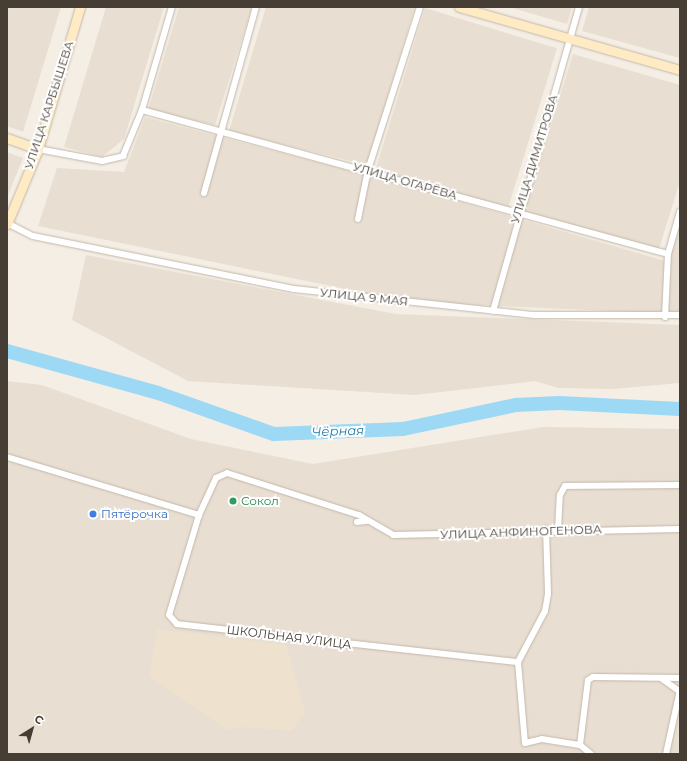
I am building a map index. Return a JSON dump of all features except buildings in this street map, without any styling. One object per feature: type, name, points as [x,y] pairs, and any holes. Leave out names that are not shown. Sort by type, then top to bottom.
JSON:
[{"type":"street","name":"УЛИЦА КАРБЫШЕВА","points":[[7,224],[38,149],[80,7]]},
{"type":"street","points":[[7,138],[38,149],[102,161],[123,156],[142,110],[172,7]]},
{"type":"street","points":[[204,193],[256,7]]},
{"type":"street","points":[[358,219],[368,170],[420,7]]},
{"type":"street","points":[[459,7],[680,70]]},
{"type":"street","name":"УЛИЦА ДИМИТРОВА","points":[[492,311],[518,214],[579,7]]},
{"type":"street","name":"УЛИЦА ОГАРЁВА","points":[[142,110],[368,170],[518,214],[668,254]]},
{"type":"street","points":[[665,317],[668,254],[680,212]]},
{"type":"street","name":"УЛИЦА 9 МАЯ","points":[[7,224],[33,236],[294,289],[492,311],[665,317],[680,315]]},
{"type":"street","points":[[7,457],[199,515]]},
{"type":"street","name":"УЛИЦА АНФИНОГЕНОВА","points":[[199,515],[216,478],[227,473],[359,515],[366,521],[393,535],[463,536],[546,529],[680,530]]},
{"type":"street","points":[[558,530],[560,496],[565,486],[680,485]]},
{"type":"street","name":"ШКОЛЬНАЯ УЛИЦА","points":[[199,515],[169,615],[178,624],[518,662]]},
{"type":"street","points":[[357,522],[366,521]]},
{"type":"street","points":[[546,529],[548,594],[544,611],[518,662],[525,743],[542,738],[580,745],[591,754]]},
{"type":"street","points":[[580,745],[588,680],[598,676],[680,678]]},
{"type":"street","points":[[661,678],[679,690],[666,754]]},
{"type":"shaded area","points":[[7,7],[61,7],[23,132],[7,126]]},
{"type":"shaded area","points":[[106,7],[164,7],[124,139],[102,157],[64,147]]},
{"type":"shaded area","points":[[179,7],[252,7],[215,125],[148,110]]},
{"type":"shaded area","points":[[266,7],[415,7],[367,165],[229,131]]},
{"type":"shaded area","points":[[509,7],[572,7],[567,24]]},
{"type":"shaded area","points":[[589,7],[680,7],[680,58],[582,31]]},
{"type":"shaded area","points":[[425,8],[557,48],[507,211],[375,171]]},
{"type":"shaded area","points":[[573,54],[680,85],[680,181],[659,249],[524,212]]},
{"type":"shaded area","points":[[145,117],[396,183],[669,262],[680,226],[680,314],[409,302],[38,226],[57,168],[124,172]]},
{"type":"shaded area","points":[[7,152],[23,158],[7,198]]},
{"type":"shaded area","points":[[86,255],[396,314],[680,325],[680,383],[613,389],[558,388],[535,381],[415,395],[188,381],[72,320]]},
{"type":"shaded area","points":[[7,381],[42,385],[191,439],[313,464],[543,427],[680,429],[680,754],[7,754]]},
{"type":"shaded area","points":[[157,629],[286,645],[305,711],[292,731],[245,727],[228,730],[149,676]]},
{"type":"waterway","name":"Чёрная","points":[[7,351],[158,393],[274,434],[403,429],[516,405],[559,403],[680,409]]},
{"type":"place","name":"Сокол","points":[[233,501]]},
{"type":"place","name":"Пятёрочка","points":[[93,514]]}]
